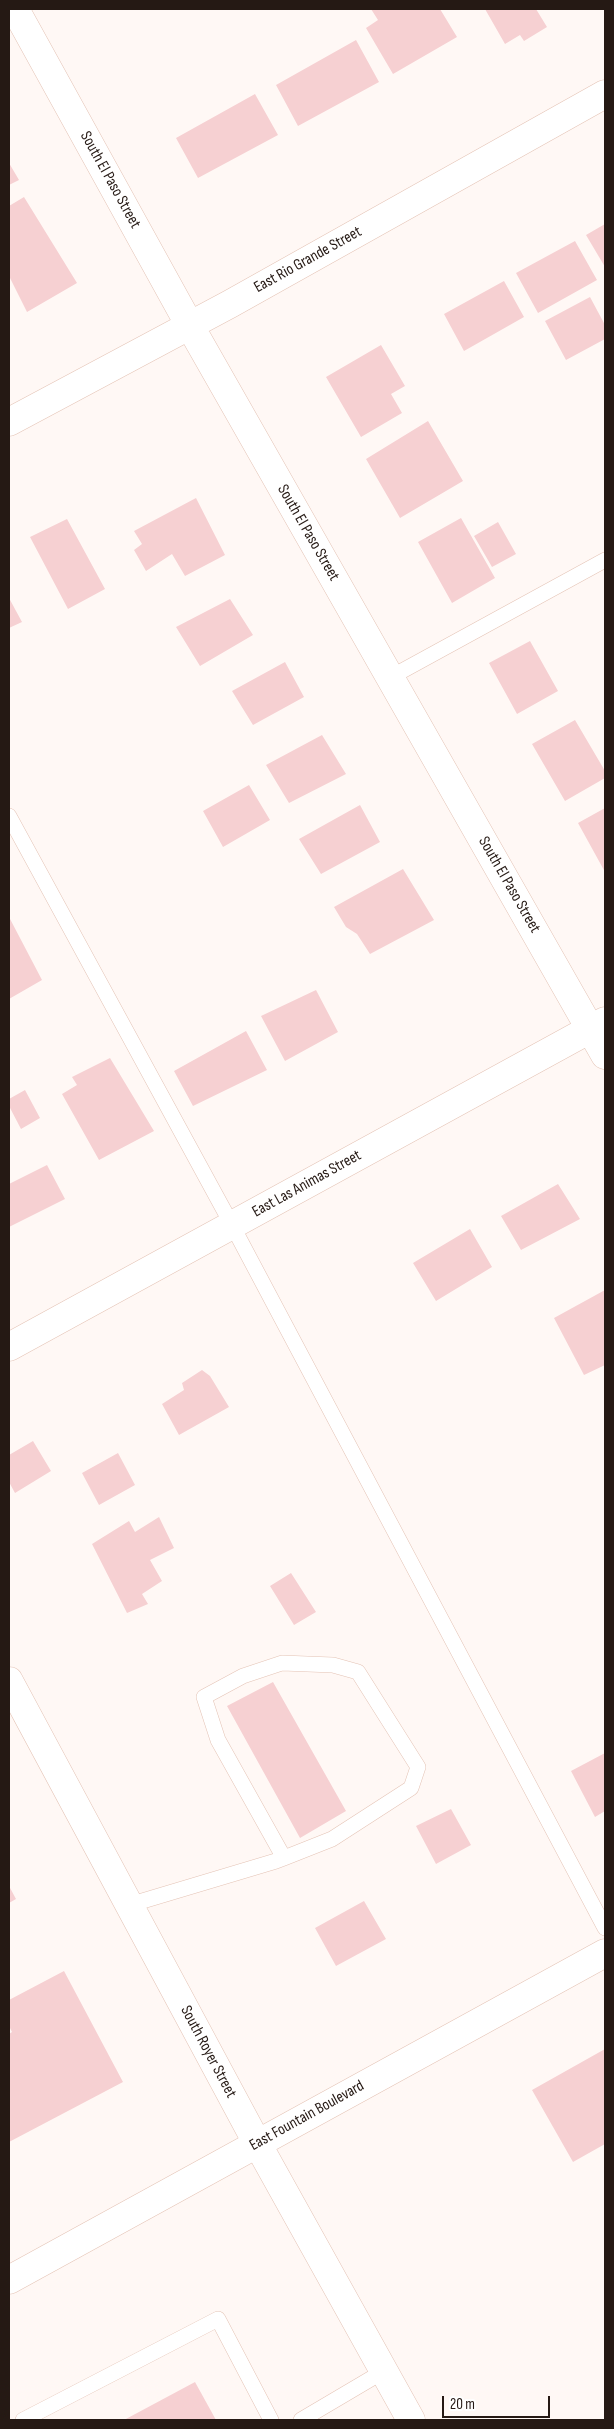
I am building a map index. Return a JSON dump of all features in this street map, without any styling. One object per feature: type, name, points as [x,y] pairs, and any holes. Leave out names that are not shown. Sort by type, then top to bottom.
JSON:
[{"type":"street","name":"South El Paso Street","points":[[15,9],[190,326],[391,677],[598,1025],[605,1055]]},
{"type":"street","name":"East Rio Grande Street","points":[[9,422],[190,326],[605,94]]},
{"type":"street","name":"East Las Animas Street","points":[[9,1346],[598,1025]]},
{"type":"street","name":"South Royer Street","points":[[9,1681],[257,2143],[411,2420]]},
{"type":"street","name":"East Fountain Boulevard","points":[[9,2280],[605,1953]]},
{"type":"lane","points":[[391,677],[605,560]]},
{"type":"lane","points":[[9,816],[232,1225],[605,1928]]},
{"type":"lane","points":[[129,1905],[284,1858],[332,1839],[411,1788],[418,1768],[358,1672],[334,1665],[282,1663],[243,1676],[204,1697],[218,1740],[284,1858]]},
{"type":"lane","points":[[23,2420],[218,2319],[272,2420]]},
{"type":"lane","points":[[301,2420],[384,2371]]},
{"type":"building","points":[[371,9],[440,9],[457,37],[393,74],[366,28],[378,20]]},
{"type":"building","points":[[485,9],[536,9],[547,27],[524,41],[520,35],[505,44]]},
{"type":"building","points":[[356,40],[379,82],[298,126],[276,85]]},
{"type":"building","points":[[255,94],[278,135],[198,178],[176,138]]},
{"type":"building","points":[[9,163],[19,180],[9,185]]},
{"type":"building","points":[[24,197],[77,283],[27,312],[9,276],[9,206]]},
{"type":"building","points":[[605,224],[605,267],[586,235]]},
{"type":"building","points":[[575,241],[597,280],[538,313],[516,273]]},
{"type":"building","points":[[504,281],[524,317],[464,351],[444,314]]},
{"type":"building","points":[[590,297],[605,325],[605,339],[566,360],[545,321]]},
{"type":"building","points":[[381,345],[405,386],[391,394],[402,413],[361,437],[326,377]]},
{"type":"building","points":[[428,421],[463,481],[400,518],[366,459]]},
{"type":"building","points":[[196,498],[225,555],[185,576],[172,554],[146,571],[134,550],[142,544],[134,531]]},
{"type":"building","points":[[461,518],[495,578],[452,603],[418,542]]},
{"type":"building","points":[[67,519],[105,589],[68,609],[30,537]]},
{"type":"building","points":[[498,522],[516,554],[492,567],[474,536]]},
{"type":"building","points":[[9,598],[22,622],[9,628]]},
{"type":"building","points":[[230,599],[253,635],[200,666],[176,627]]},
{"type":"building","points":[[530,641],[558,691],[517,714],[489,663]]},
{"type":"building","points":[[285,662],[304,697],[253,725],[232,691]]},
{"type":"building","points":[[575,720],[605,771],[605,778],[565,801],[532,744]]},
{"type":"building","points":[[322,735],[346,774],[289,803],[266,765]]},
{"type":"building","points":[[249,785],[270,820],[223,847],[203,811]]},
{"type":"building","points":[[360,805],[380,842],[321,874],[299,839]]},
{"type":"building","points":[[605,808],[605,872],[578,823]]},
{"type":"building","points":[[403,869],[434,920],[370,954],[357,934],[346,927],[334,907]]},
{"type":"building","points":[[9,917],[42,980],[9,999]]},
{"type":"building","points":[[316,990],[338,1032],[285,1061],[261,1016]]},
{"type":"building","points":[[246,1031],[267,1070],[193,1106],[174,1071]]},
{"type":"building","points":[[110,1058],[154,1131],[99,1160],[62,1094],[77,1085],[72,1077]]},
{"type":"building","points":[[25,1090],[40,1118],[21,1129],[9,1106],[9,1099]]},
{"type":"building","points":[[47,1165],[65,1199],[9,1227],[9,1184]]},
{"type":"building","points":[[558,1184],[580,1219],[521,1250],[501,1216]]},
{"type":"building","points":[[470,1229],[492,1267],[436,1301],[413,1263]]},
{"type":"building","points":[[605,1290],[605,1365],[584,1375],[554,1318]]},
{"type":"building","points":[[202,1370],[210,1376],[229,1407],[179,1435],[162,1404],[184,1390],[182,1383]]},
{"type":"building","points":[[33,1441],[51,1471],[15,1493],[9,1482],[9,1455]]},
{"type":"building","points":[[118,1453],[135,1485],[99,1505],[82,1473]]},
{"type":"building","points":[[159,1517],[174,1548],[150,1560],[162,1581],[142,1594],[148,1604],[127,1613],[92,1544],[129,1521],[135,1532]]},
{"type":"building","points":[[291,1573],[316,1612],[294,1625],[270,1586]]},
{"type":"building","points":[[273,1682],[346,1811],[300,1838],[227,1706]]},
{"type":"building","points":[[605,1753],[605,1811],[595,1817],[571,1771]]},
{"type":"building","points":[[451,1809],[471,1845],[436,1864],[416,1826]]},
{"type":"building","points":[[9,1886],[16,1899],[9,1903]]},
{"type":"building","points":[[364,1901],[386,1939],[336,1966],[315,1928]]},
{"type":"building","points":[[64,1971],[123,2082],[9,2142],[9,2034],[12,2032],[9,2026],[9,2000]]},
{"type":"building","points":[[605,2049],[605,2144],[573,2162],[532,2090]]},
{"type":"building","points":[[195,2382],[216,2420],[124,2420]]}]
